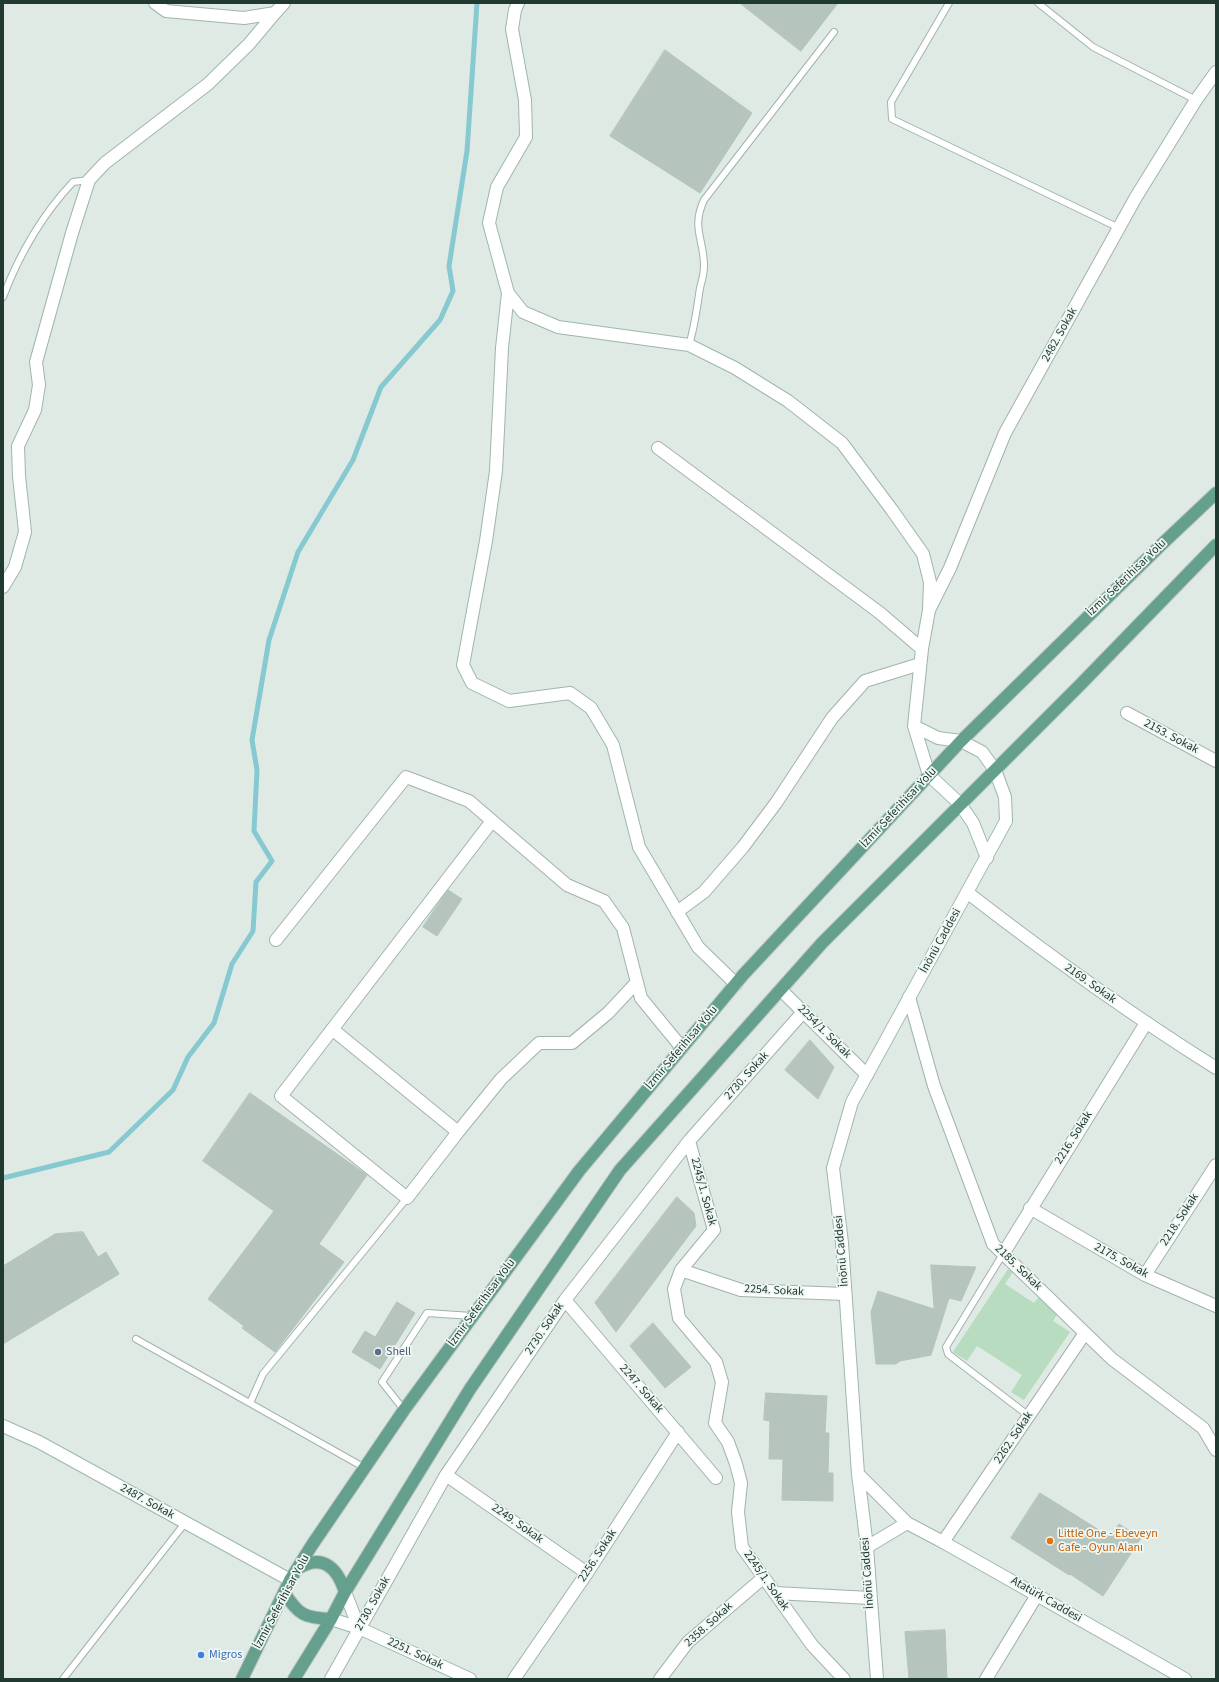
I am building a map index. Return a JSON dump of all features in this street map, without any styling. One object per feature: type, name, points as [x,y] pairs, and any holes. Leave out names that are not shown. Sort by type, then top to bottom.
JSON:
[{"type":"main road","name":"İzmir Seferihisar Yolu","points":[[242,1679],[290,1580],[297,1569],[404,1410],[579,1171],[736,984],[929,775],[961,741],[1160,545],[1216,493]]},
{"type":"main road","points":[[294,1679],[331,1619],[345,1592],[470,1389],[620,1170],[822,944],[960,804],[1075,691],[1216,545]]},
{"type":"main road","points":[[297,1569],[305,1564],[313,1562],[318,1562],[331,1567],[337,1573],[345,1592]]},
{"type":"main road","points":[[284,1592],[296,1610],[304,1616],[331,1619]]},
{"type":"street","points":[[155,3],[166,11],[244,18],[275,14]]},
{"type":"street","points":[[3,587],[15,568],[25,532],[19,476],[18,446],[34,410],[39,385],[36,362],[72,233],[89,180],[105,163],[208,84],[249,44],[284,3]]},
{"type":"street","points":[[518,3],[515,10],[512,29],[525,100],[526,137],[497,187],[489,223],[508,293],[502,348],[496,471],[486,541],[463,665],[472,683],[509,701],[570,693],[591,708],[613,745],[639,847],[698,947],[736,984]]},
{"type":"street","name":"2482. Sokak","points":[[929,610],[950,568],[1005,433],[1136,197],[1196,100],[1216,72]]},
{"type":"street","points":[[508,293],[523,312],[558,327],[689,345],[735,368],[788,401],[842,443],[923,554],[930,582],[929,610],[920,664],[914,726],[929,775],[960,804],[973,823],[987,858]]},
{"type":"street","points":[[658,448],[880,613],[922,649]]},
{"type":"street","points":[[677,912],[704,892],[743,847],[776,803],[832,718],[865,681],[920,664]]},
{"type":"street","name":"2153. Sokak","points":[[1127,713],[1216,761]]},
{"type":"street","points":[[914,726],[938,738],[961,741]]},
{"type":"street","name":"İnönü Caddesi","points":[[877,1679],[867,1547],[858,1474],[842,1243],[833,1168],[852,1102],[968,893],[1006,821],[1005,797],[995,770],[982,752],[961,741]]},
{"type":"street","points":[[276,940],[406,777],[469,801],[567,885],[604,901],[623,928],[641,998],[682,1048]]},
{"type":"street","points":[[492,821],[281,1096],[406,1198],[501,1080],[538,1043],[572,1043],[608,1013],[637,982]]},
{"type":"street","name":"2169. Sokak","points":[[968,893],[1030,941],[1146,1023],[1216,1068]]},
{"type":"street","name":"2254/1. Sokak","points":[[781,990],[804,1011],[867,1075]]},
{"type":"street","name":"2185. Sokak","points":[[909,997],[937,1093],[992,1244],[1112,1359],[1203,1428],[1216,1450]]},
{"type":"street","name":"2730. Sokak","points":[[331,1679],[446,1475],[565,1300],[689,1141],[804,1011]]},
{"type":"street","name":"2216. Sokak","points":[[1003,1254],[1030,1208],[1146,1023]]},
{"type":"street","points":[[332,1029],[458,1132]]},
{"type":"street","name":"2245/1. Sokak","points":[[689,1141],[714,1230],[681,1270],[674,1289],[679,1318],[716,1362],[722,1382],[715,1423],[728,1442],[741,1483],[738,1512],[742,1547],[812,1644],[844,1679]]},
{"type":"street","name":"2218. Sokak","points":[[1145,1275],[1216,1165]]},
{"type":"street","name":"2175. Sokak","points":[[1030,1208],[1145,1275],[1216,1306]]},
{"type":"street","name":"2254. Sokak","points":[[681,1270],[741,1290],[845,1294]]},
{"type":"street","name":"2247. Sokak","points":[[565,1300],[716,1478]]},
{"type":"street","name":"2262. Sokak","points":[[943,1542],[1086,1333]]},
{"type":"street","name":"2487. Sokak","points":[[3,1426],[39,1442],[290,1580]]},
{"type":"street","points":[[1203,1428],[1216,1431]]},
{"type":"street","name":"2256. Sokak","points":[[514,1679],[587,1573],[678,1432]]},
{"type":"street","name":"Atatürk Caddesi","points":[[858,1474],[907,1524],[943,1542],[1185,1679]]},
{"type":"street","name":"2249. Sokak","points":[[446,1475],[587,1573]]},
{"type":"street","points":[[867,1547],[907,1524]]},
{"type":"street","name":"2358. Sokak","points":[[660,1679],[688,1642],[763,1578]]},
{"type":"street","points":[[345,1592],[359,1628]]},
{"type":"street","points":[[775,1593],[870,1598]]},
{"type":"street","points":[[986,1679],[1037,1595]]},
{"type":"street","name":"2251. Sokak","points":[[331,1619],[359,1628],[470,1679]]},
{"type":"lane","points":[[949,3],[891,102],[892,119],[1119,228]]},
{"type":"lane","points":[[1038,3],[1093,47],[1196,100]]},
{"type":"lane","points":[[689,345],[695,325],[703,278],[704,259],[698,224],[698,215],[704,200],[834,32]]},
{"type":"lane","points":[[3,297],[19,260],[31,238],[60,196],[73,182],[89,180]]},
{"type":"lane","points":[[250,1403],[263,1374],[406,1198]]},
{"type":"lane","points":[[1003,1254],[946,1347],[948,1354],[1029,1416]]},
{"type":"lane","points":[[404,1410],[382,1382],[427,1313],[472,1316]]},
{"type":"lane","points":[[136,1340],[365,1468]]},
{"type":"lane","points":[[63,1679],[185,1523]]},
{"type":"green space","points":[[1008,1269],[1013,1272],[1005,1284],[1034,1303],[1040,1295],[1061,1308],[1053,1321],[1070,1332],[1024,1400],[1011,1392],[1022,1375],[977,1346],[967,1361],[953,1352]]},
{"type":"building","points":[[740,3],[838,3],[801,51]]},
{"type":"building","points":[[665,50],[752,113],[700,193],[610,136]]},
{"type":"building","points":[[448,890],[462,899],[437,936],[423,927]]},
{"type":"building","points":[[810,1040],[834,1067],[818,1099],[785,1070]]},
{"type":"building","points":[[250,1093],[367,1175],[319,1244],[344,1262],[275,1352],[242,1328],[244,1326],[208,1299],[274,1211],[203,1161]]},
{"type":"building","points":[[677,1197],[694,1213],[696,1226],[616,1332],[595,1303]]},
{"type":"building","points":[[83,1232],[98,1257],[106,1252],[119,1274],[3,1344],[3,1266],[55,1234]]},
{"type":"building","points":[[931,1265],[976,1267],[961,1301],[949,1298],[931,1355],[900,1361],[896,1364],[876,1364],[871,1312],[878,1291],[934,1309]]},
{"type":"building","points":[[397,1302],[415,1313],[380,1369],[352,1352],[365,1331],[375,1337]]},
{"type":"building","points":[[653,1323],[691,1367],[665,1388],[630,1346]]},
{"type":"building","points":[[766,1393],[827,1396],[825,1433],[829,1433],[828,1473],[833,1473],[833,1501],[782,1500],[783,1459],[769,1459],[770,1421],[764,1420]]},
{"type":"building","points":[[1040,1493],[1110,1537],[1119,1524],[1141,1538],[1103,1596],[1011,1538]]},
{"type":"building","points":[[945,1630],[947,1679],[909,1679],[905,1632]]},
{"type":"waterway","points":[[3,1178],[109,1152],[173,1090],[188,1057],[214,1023],[232,964],[253,931],[256,882],[272,861],[254,831],[257,770],[252,740],[269,640],[298,552],[353,460],[381,387],[440,320],[453,291],[449,266],[467,151],[477,3]]},
{"type":"place","name":"Shell","points":[[378,1352]]},
{"type":"place","name":"Little One - Ebeveyn Cafe - Oyun Alanı","points":[[1050,1541]]},
{"type":"place","name":"Migros","points":[[201,1655]]}]
